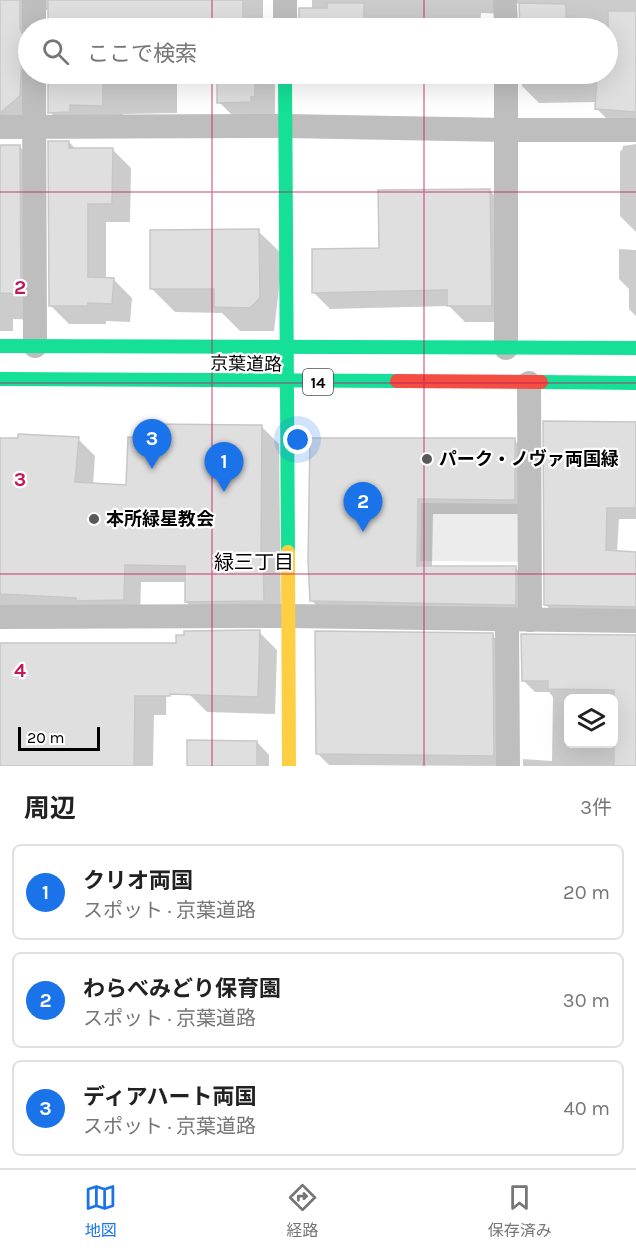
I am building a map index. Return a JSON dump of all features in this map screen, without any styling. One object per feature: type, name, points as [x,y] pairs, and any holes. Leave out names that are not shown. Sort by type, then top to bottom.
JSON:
[{"type":"main road","points":[[285,84],[289,766]]},
{"type":"main road","name":"京葉道路","points":[[0,346],[636,348]]},
{"type":"main road","name":"京葉道路","points":[[0,379],[636,383]]},
{"type":"street","points":[[34,0],[34,18]]},
{"type":"street","points":[[285,0],[285,18]]},
{"type":"street","points":[[505,0],[506,18]]},
{"type":"street","points":[[34,84],[35,346]]},
{"type":"street","points":[[506,84],[506,348]]},
{"type":"street","points":[[0,127],[285,126],[636,130]]},
{"type":"street","points":[[508,766],[518,620],[529,383]]},
{"type":"street","points":[[0,617],[288,616],[636,621]]},
{"type":"shaded area","points":[[421,503],[524,504],[523,562],[420,561]]},
{"type":"building","points":[[0,0],[20,0],[18,84],[21,84],[20,96],[0,113]]},
{"type":"building","points":[[48,0],[243,0],[243,18],[48,18]]},
{"type":"building","points":[[327,3],[364,3],[364,18],[299,18],[299,8],[327,8]]},
{"type":"building","points":[[519,3],[566,4],[566,18],[520,18]]},
{"type":"building","points":[[608,11],[636,11],[636,112],[595,109],[596,84],[618,84],[618,18],[608,18]]},
{"type":"building","points":[[48,84],[103,84],[103,106],[70,105],[70,112],[48,113]]},
{"type":"building","points":[[217,84],[255,84],[255,97],[251,97],[251,102],[217,103]]},
{"type":"building","points":[[48,141],[69,141],[69,148],[113,148],[112,204],[88,204],[88,277],[114,278],[112,304],[49,306]]},
{"type":"building","points":[[0,145],[20,145],[21,294],[0,293]]},
{"type":"building","points":[[490,189],[492,306],[447,306],[447,290],[312,293],[312,249],[379,248],[378,190]]},
{"type":"building","points":[[259,229],[260,298],[250,308],[214,307],[214,289],[150,289],[150,230]]},
{"type":"building","points":[[543,421],[636,422],[636,508],[607,508],[606,550],[636,552],[636,607],[544,605]]},
{"type":"building","points":[[152,424],[262,425],[261,560],[263,560],[264,601],[185,602],[185,566],[125,565],[124,600],[76,601],[76,598],[0,594],[0,438],[18,438],[18,434],[79,437],[75,482],[126,485],[128,437],[152,438]]},
{"type":"building","points":[[310,438],[515,438],[515,500],[418,499],[417,566],[516,566],[516,605],[310,601],[308,560]]},
{"type":"building","points":[[260,630],[258,697],[170,694],[170,696],[135,696],[134,766],[0,766],[0,643],[176,643],[176,635],[184,635],[184,631]]},
{"type":"building","points":[[315,631],[493,633],[494,756],[316,754]]},
{"type":"building","points":[[521,634],[636,635],[636,766],[614,766],[614,748],[618,748],[618,694],[614,694],[614,690],[548,689],[548,681],[522,681]]},
{"type":"building","points":[[187,740],[257,741],[257,766],[187,766]]},
{"type":"traffic: fast","points":[[285,84],[288,552]]},
{"type":"traffic: fast","points":[[0,346],[636,348]]},
{"type":"traffic: fast","points":[[0,379],[397,381]]},
{"type":"traffic: fast","points":[[541,382],[636,383]]},
{"type":"traffic: slow","points":[[288,552],[289,766]]},
{"type":"traffic: jam","points":[[397,381],[541,382]]},
{"type":"place","name":"パーク・ノヴァ両国緑","points":[[427,459]]},
{"type":"place","name":"ディアハート両国","points":[[152,469]]},
{"type":"place","name":"クリオ両国","points":[[224,492]]},
{"type":"place","name":"本所緑星教会","points":[[94,519]]},
{"type":"place","name":"わらべみどり保育園","points":[[363,532]]},
{"type":"district","name":"緑三丁目","points":[[254,562]]}]
